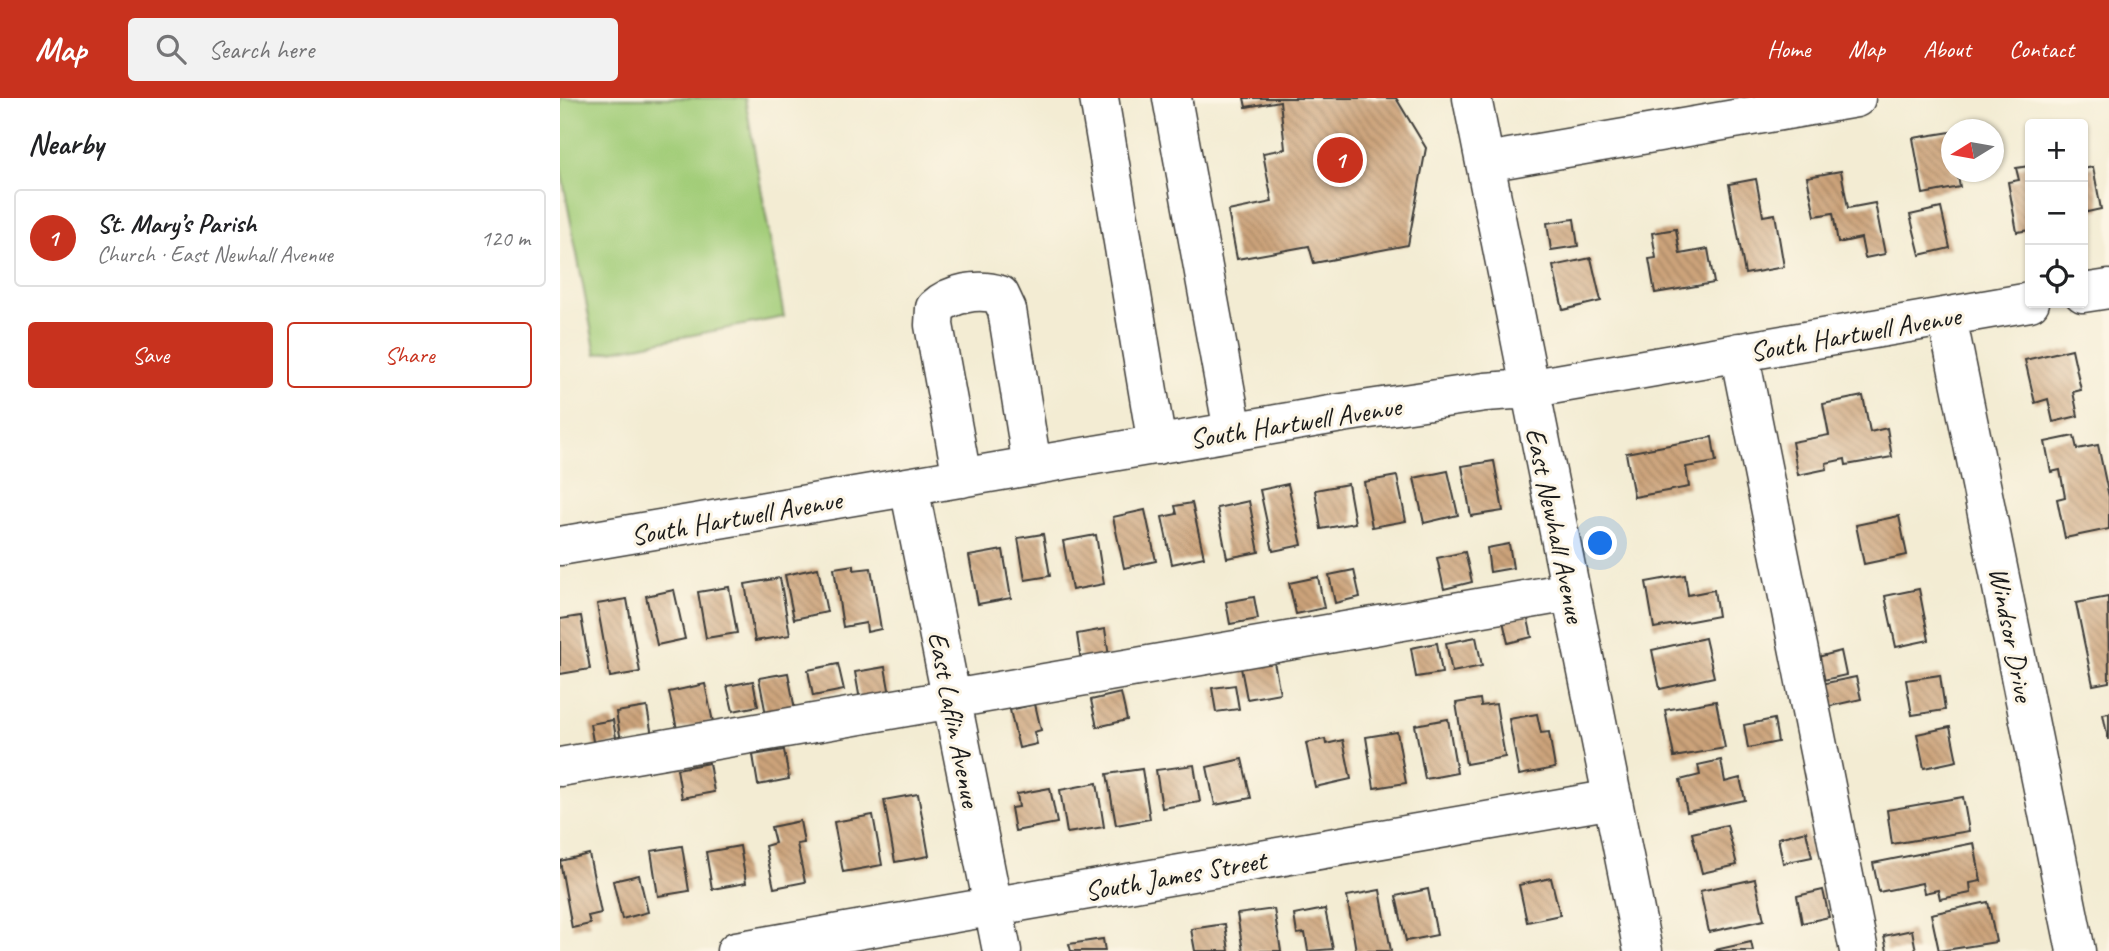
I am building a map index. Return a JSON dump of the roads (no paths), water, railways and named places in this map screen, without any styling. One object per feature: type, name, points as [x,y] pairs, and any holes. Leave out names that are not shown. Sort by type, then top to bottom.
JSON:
[{"type":"street","points":[[1099,98],[1157,445]]},
{"type":"street","points":[[1172,98],[1233,431]]},
{"type":"street","name":"East Newhall Avenue","points":[[1472,98],[1528,389],[1643,951]]},
{"type":"street","points":[[1486,162],[1856,98]]},
{"type":"street","points":[[2088,292],[2109,289]]},
{"type":"street","points":[[962,478],[934,325],[935,308],[946,298],[986,290],[1000,295],[1007,310],[1032,466]]},
{"type":"street","name":"South Hartwell Avenue","points":[[560,546],[1233,431],[1485,392],[1528,389],[2025,303]]},
{"type":"street","name":"Windsor Drive","points":[[1947,317],[2076,951]]},
{"type":"street","points":[[1739,352],[1858,951]]},
{"type":"street","name":"East Laflin Avenue","points":[[909,487],[1002,951]]},
{"type":"street","points":[[560,767],[1570,592]]},
{"type":"street","name":"South James Street","points":[[736,951],[1613,799]]},
{"type":"place","name":"St. Mary’s Parish","points":[[1340,160]]}]
